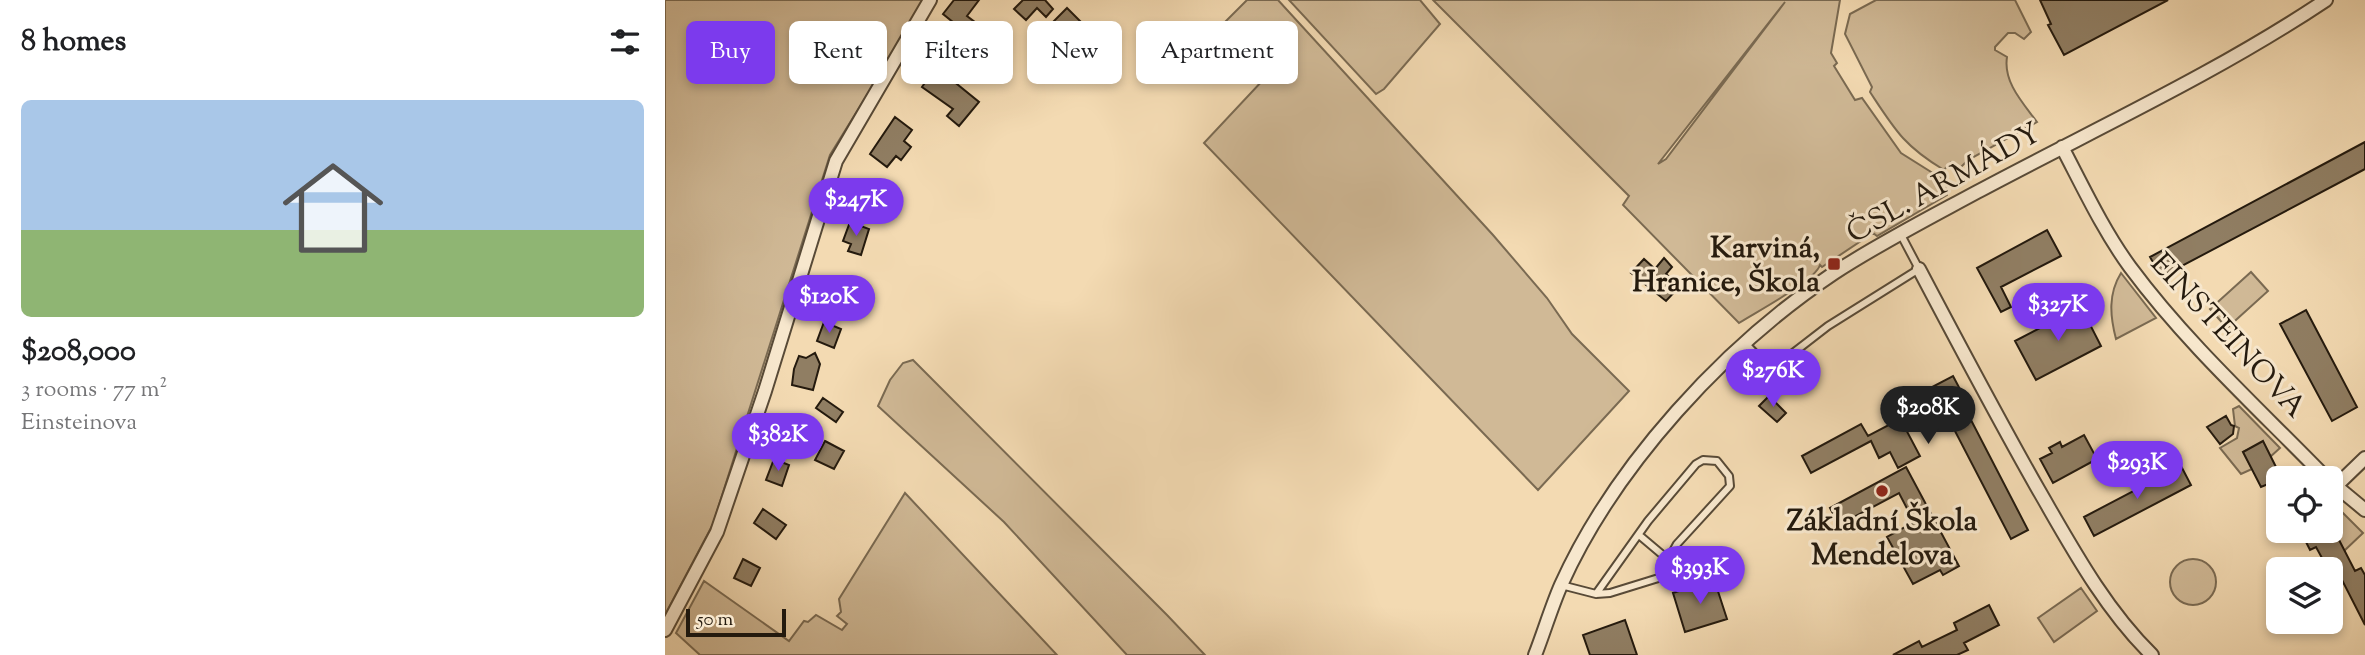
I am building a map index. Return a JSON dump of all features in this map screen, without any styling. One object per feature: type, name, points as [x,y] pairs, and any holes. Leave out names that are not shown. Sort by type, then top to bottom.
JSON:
[{"type":"street","points":[[665,630],[717,532],[765,391],[836,161],[930,0]]},
{"type":"street","name":"ČSL. ARMÁDY","points":[[1535,655],[1561,585],[1601,512],[1668,420],[1745,343],[1833,274],[1900,233],[2252,46],[2326,0]]},
{"type":"street","name":"EINSTEINOVA","points":[[2062,147],[2097,214],[2129,265],[2169,317],[2315,466]]},
{"type":"street","points":[[1919,269],[2052,513],[2094,584],[2152,655]]},
{"type":"street","points":[[2343,474],[2365,458]]},
{"type":"street","name":"EINSTEINOVA","points":[[2343,492],[2365,510]]},
{"type":"lane","points":[[1745,343],[1771,370],[1828,326],[1919,269],[1900,233]]},
{"type":"lane","points":[[1561,585],[1596,594],[1624,590],[1669,573],[1671,555],[1677,544],[1730,486],[1728,476],[1717,461],[1703,460],[1696,464],[1596,594]]},
{"type":"lane","points":[[1639,535],[1671,562]]},
{"type":"shaded area","points":[[665,0],[926,0],[913,21],[901,21],[901,40],[887,63],[887,21],[789,21],[789,84],[874,84],[830,155],[713,524],[665,615]]},
{"type":"shaded area","points":[[1247,0],[1278,0],[1297,21],[1226,21]]},
{"type":"shaded area","points":[[1289,0],[1420,0],[1440,24],[1384,89],[1376,94]]},
{"type":"shaded area","points":[[1433,0],[1840,0],[1831,53],[1837,63],[1834,66],[1855,100],[1862,98],[1901,153],[1947,182],[1947,195],[1877,236],[1873,233],[1822,267],[1820,265],[1816,272],[1797,287],[1739,323],[1623,205],[1629,196]],"holes":[[[1785,2],[1666,159],[1658,164]]]},
{"type":"shaded area","points":[[1876,0],[2015,0],[2031,32],[2024,39],[2015,33],[2008,33],[1995,50],[2007,57],[2011,84],[2037,122],[1968,160],[1960,168],[1951,162],[1944,170],[1919,153],[1894,127],[1870,92],[1872,87],[1845,34],[1850,14]]},
{"type":"shaded area","points":[[1298,22],[1493,235],[1547,298],[1572,334],[1629,391],[1538,490],[1204,143],[1259,84],[1298,84]]},
{"type":"shaded area","points":[[2251,272],[2268,291],[2227,328],[2210,309]]},
{"type":"shaded area","points":[[2121,273],[2156,318],[2116,339],[2111,305]]},
{"type":"shaded area","points":[[913,360],[1205,655],[1127,655],[1004,522],[878,406],[890,380],[903,363]]},
{"type":"shaded area","points":[[2239,406],[2280,448],[2270,457],[2263,442],[2243,452],[2252,469],[2241,474],[2220,448],[2237,438],[2239,428],[2235,426],[2233,409]]},
{"type":"shaded area","points":[[905,493],[1057,655],[700,655],[676,633],[704,581],[789,641],[804,621],[808,622],[816,615],[842,630],[847,624],[837,616],[841,612],[839,599]]},
{"type":"shaded area","points":[[2343,513],[2363,533],[2344,551],[2340,543],[2343,543]]},
{"type":"shaded area","points":[[2193,559],[2210,565],[2216,582],[2210,599],[2193,605],[2176,599],[2170,582],[2176,565]]},
{"type":"shaded area","points":[[2081,588],[2097,611],[2054,642],[2038,618]]},
{"type":"building","points":[[954,0],[979,0],[967,16],[974,21],[952,21],[943,14]]},
{"type":"building","points":[[1023,0],[1045,0],[1053,9],[1046,17],[1037,8],[1026,20],[1014,9]]},
{"type":"building","points":[[2040,0],[2168,0],[2064,55],[2048,25],[2051,24]]},
{"type":"building","points":[[1067,8],[1080,21],[1054,21]]},
{"type":"building","points":[[924,84],[957,84],[979,102],[959,126],[947,116],[953,109],[922,87]]},
{"type":"building","points":[[895,117],[912,130],[904,141],[911,147],[901,160],[896,156],[887,167],[870,154]]},
{"type":"building","points":[[2365,142],[2365,169],[2161,277],[2150,257]]},
{"type":"building","points":[[850,222],[869,229],[861,255],[848,251],[851,244],[843,241]]},
{"type":"building","points":[[2047,230],[2061,256],[2001,287],[2011,307],[2001,312],[1977,268]]},
{"type":"building","points":[[1664,258],[1672,267],[1666,274],[1680,286],[1666,301],[1631,273],[1644,259],[1655,269]]},
{"type":"building","points":[[2081,307],[2101,346],[2036,380],[2015,341]]},
{"type":"building","points":[[2306,310],[2357,407],[2332,421],[2280,324]]},
{"type":"building","points":[[824,322],[841,329],[834,348],[817,341]]},
{"type":"building","points":[[815,353],[820,364],[813,390],[792,385],[799,356],[806,358]]},
{"type":"building","points":[[1953,376],[1962,393],[1958,395],[2028,530],[2011,539],[1941,404],[1903,424],[1920,456],[1898,468],[1890,452],[1879,458],[1871,441],[1811,473],[1802,456],[1861,424],[1868,436],[1900,419],[1894,407]]},
{"type":"building","points":[[1769,396],[1786,413],[1777,422],[1759,406]]},
{"type":"building","points":[[823,398],[843,412],[836,422],[816,408]]},
{"type":"building","points":[[2226,416],[2234,426],[2233,434],[2220,444],[2207,427]]},
{"type":"building","points":[[2084,435],[2097,459],[2053,483],[2040,459],[2052,453],[2049,448],[2060,442],[2062,447]]},
{"type":"building","points":[[825,441],[844,451],[834,469],[815,460]]},
{"type":"building","points":[[2263,441],[2276,466],[2266,466],[2266,485],[2261,487],[2243,452]]},
{"type":"building","points":[[774,459],[789,465],[782,486],[766,480]]},
{"type":"building","points":[[2181,466],[2191,485],[2094,536],[2084,517]]},
{"type":"building","points":[[1906,467],[1959,566],[1943,575],[1940,570],[1913,584],[1887,537],[1914,522],[1899,493],[1839,525],[1830,508]]},
{"type":"building","points":[[763,509],[786,525],[776,539],[754,523]]},
{"type":"building","points":[[2306,543],[2341,543],[2355,571],[2361,568],[2365,575],[2365,625],[2343,582],[2343,557],[2321,557],[2316,547],[2310,550]]},
{"type":"building","points":[[743,559],[760,568],[751,586],[734,578]]},
{"type":"building","points":[[1714,579],[1727,619],[1685,632],[1673,593]]},
{"type":"building","points":[[1989,605],[1999,625],[1964,643],[1968,650],[1957,655],[1893,655],[1919,641],[1922,647],[1957,630],[1954,623]]},
{"type":"building","points":[[1625,620],[1637,655],[1590,655],[1583,635]]},
{"type":"place","name":"Karviná, Hranice, Škola","points":[[1834,264]]},
{"type":"place","name":"Základní Škola Mendelova","points":[[1882,491]]}]
